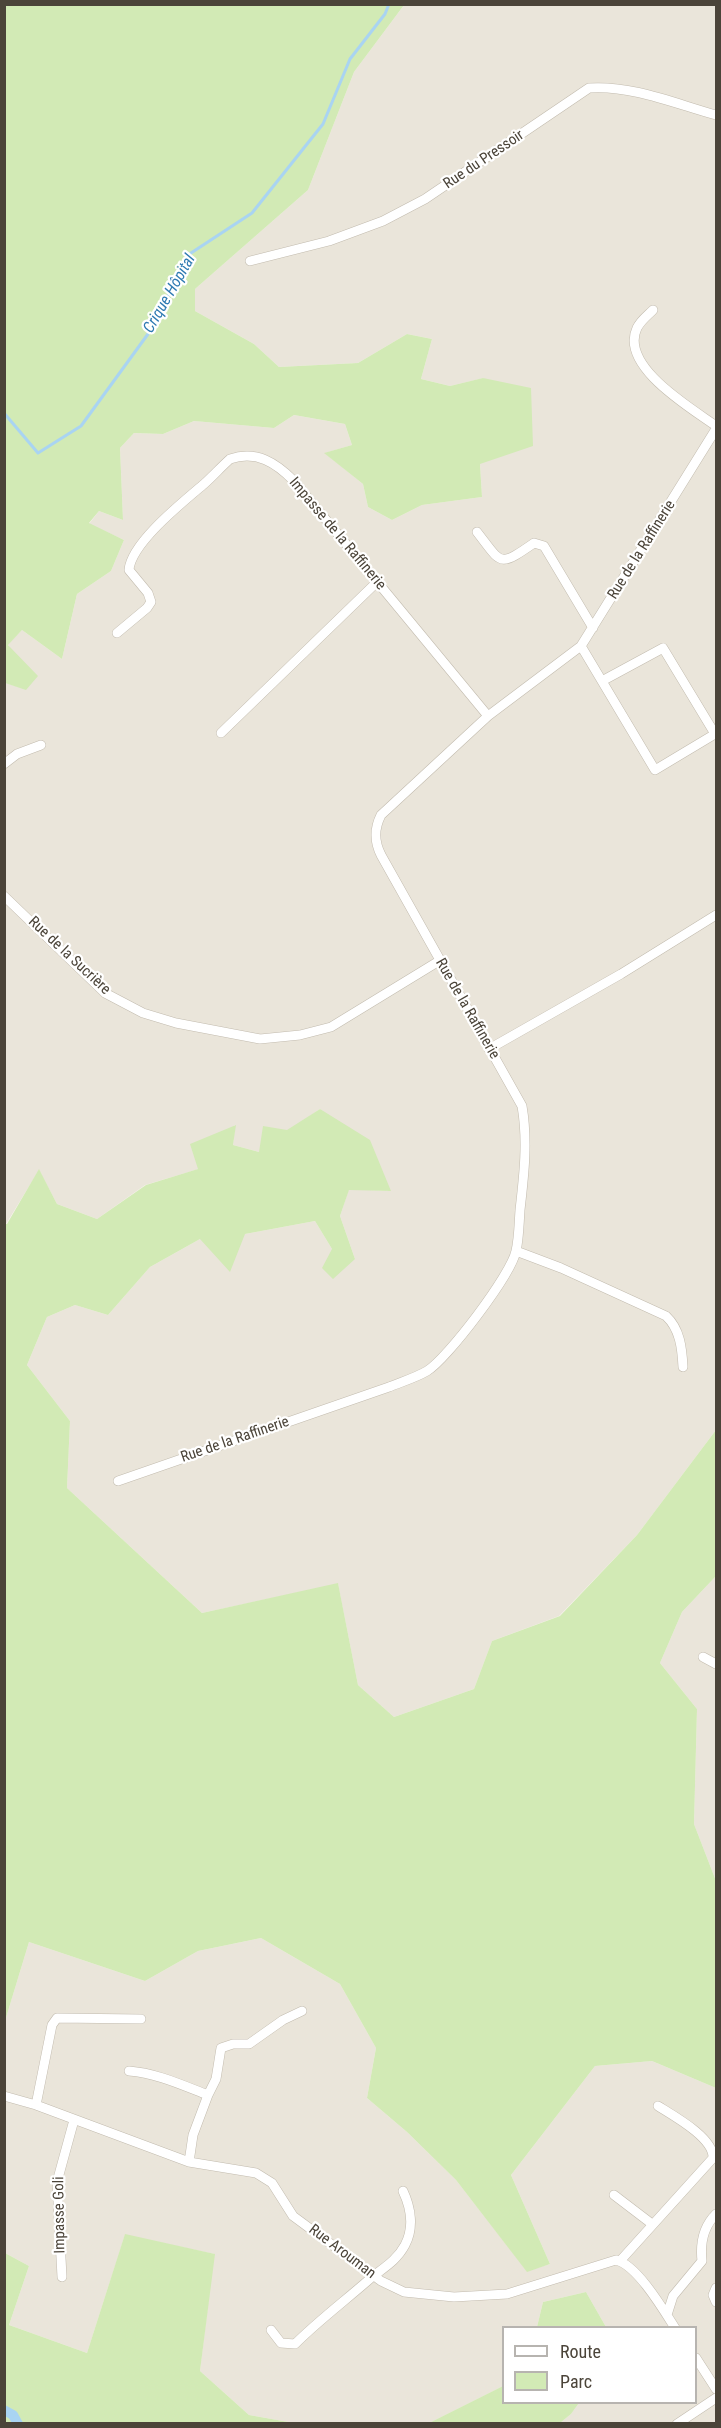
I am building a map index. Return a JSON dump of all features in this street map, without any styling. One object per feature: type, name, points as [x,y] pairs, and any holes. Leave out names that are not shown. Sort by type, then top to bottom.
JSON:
[{"type":"street","name":"Rue du Pressoir","points":[[250,261],[329,241],[383,221],[425,199],[590,88],[606,87],[627,90],[717,115]]},
{"type":"street","points":[[653,310],[636,329],[634,341],[646,371],[717,428]]},
{"type":"street","name":"Rue de la Raffinerie","points":[[118,1481],[428,1371],[442,1358],[467,1327],[507,1271],[516,1251],[525,1160],[525,1123],[522,1106],[381,855],[375,839],[375,831],[381,814],[488,716],[581,646],[717,428]]},
{"type":"street","name":"Impasse de la Raffinerie","points":[[117,633],[151,602],[148,593],[129,570],[130,562],[162,521],[224,464],[239,456],[263,458],[286,473],[488,716]]},
{"type":"street","points":[[477,531],[498,559],[505,561],[534,543],[544,546],[593,628]]},
{"type":"street","points":[[221,733],[377,582]]},
{"type":"street","points":[[581,646],[655,770],[715,735],[663,648],[602,681]]},
{"type":"street","points":[[4,764],[17,754],[41,745]]},
{"type":"street","name":"Rue de la Sucrière","points":[[4,896],[105,993],[143,1012],[176,1023],[251,1038],[300,1035],[331,1027],[439,961]]},
{"type":"street","points":[[489,1049],[621,974],[717,915]]},
{"type":"street","points":[[516,1251],[561,1268],[666,1316],[674,1323],[683,1367]]},
{"type":"street","points":[[703,1657],[717,1664]]},
{"type":"street","points":[[189,2162],[193,2134],[216,2079],[221,2049],[233,2044],[249,2044],[283,2020],[302,2011]]},
{"type":"street","points":[[36,2105],[52,2025],[57,2018],[141,2019]]},
{"type":"street","points":[[129,2071],[142,2072],[172,2081],[208,2095]]},
{"type":"street","name":"Rue Arouman","points":[[4,2096],[36,2105],[189,2162],[256,2173],[272,2183],[293,2216],[381,2282],[404,2292],[454,2297],[507,2294],[601,2264],[620,2261]]},
{"type":"street","points":[[658,2106],[688,2125],[714,2152],[713,2158],[620,2261],[634,2272],[674,2326]]},
{"type":"street","name":"Impasse Goli","points":[[62,2277],[57,2182],[74,2120]]},
{"type":"street","points":[[271,2330],[281,2343],[295,2344],[317,2322],[390,2265],[406,2244],[411,2224],[409,2205],[404,2191]]},
{"type":"street","points":[[614,2195],[652,2224]]},
{"type":"street","points":[[667,2315],[673,2295],[702,2261],[701,2239],[710,2221],[717,2214]]},
{"type":"street","points":[[717,2288],[713,2295],[717,2302]]},
{"type":"street","points":[[697,2359],[717,2389]]},
{"type":"street","points":[[677,2424],[717,2398]]},
{"type":"shaded area","points":[[404,5],[716,5],[716,1430],[637,1535],[559,1616],[492,1641],[474,1689],[394,1717],[358,1685],[338,1584],[202,1613],[67,1488],[70,1421],[27,1365],[47,1317],[75,1305],[108,1315],[150,1267],[200,1239],[245,1234],[315,1221],[332,1249],[355,1259],[340,1216],[349,1189],[390,1191],[320,1109],[259,1152],[233,1145],[235,1125],[199,1169],[145,1185],[97,1219],[57,1204],[39,1170],[5,1224],[5,683],[26,689],[8,644],[22,630],[62,659],[77,594],[111,571],[124,540],[89,524],[99,511],[123,520],[120,448],[134,433],[163,434],[194,421],[274,428],[294,415],[345,424],[352,445],[325,453],[363,484],[368,507],[392,520],[422,505],[482,497],[480,464],[484,378],[450,386],[421,379],[432,339],[407,334],[358,363],[279,367],[254,344],[195,311],[195,289],[308,190],[354,72]]},
{"type":"shaded area","points":[[716,1576],[716,1881],[694,1824],[697,1709],[660,1663],[682,1612]]},
{"type":"shaded area","points":[[261,1938],[340,1984],[376,2048],[367,2098],[407,2132],[456,2180],[527,2271],[550,2264],[511,2175],[595,2066],[652,2061],[716,2088],[716,2423],[560,2423],[578,2404],[697,2404],[697,2326],[605,2326],[586,2292],[543,2302],[537,2326],[502,2326],[502,2386],[429,2423],[294,2423],[249,2415],[200,2371],[214,2254],[125,2235],[87,2353],[9,2325],[29,2266],[5,2253],[5,2021],[29,1942],[145,1981],[198,1951]]},
{"type":"green space","points":[[5,4],[404,5],[354,72],[308,190],[195,289],[195,311],[254,344],[279,367],[358,363],[407,334],[432,339],[421,379],[450,386],[483,378],[531,388],[533,446],[480,464],[482,497],[422,505],[392,520],[368,507],[363,484],[324,453],[352,445],[345,424],[294,415],[274,428],[194,421],[163,434],[134,433],[120,448],[123,520],[99,511],[89,523],[124,540],[111,571],[77,594],[62,659],[22,630],[8,645],[38,676],[26,690],[5,683]]},
{"type":"green space","points":[[320,1109],[370,1140],[391,1191],[349,1190],[340,1216],[355,1259],[333,1279],[322,1268],[332,1249],[315,1221],[245,1234],[230,1272],[200,1239],[150,1267],[108,1315],[75,1305],[47,1317],[27,1365],[70,1421],[67,1488],[202,1613],[338,1583],[358,1685],[394,1717],[474,1689],[492,1641],[560,1616],[637,1535],[716,1430],[716,1576],[682,1612],[660,1663],[697,1709],[694,1824],[716,1881],[716,2088],[652,2061],[595,2066],[511,2175],[550,2264],[527,2272],[456,2180],[407,2132],[367,2098],[376,2048],[340,1984],[261,1938],[198,1951],[145,1981],[29,1942],[5,2021],[5,1224],[39,1169],[57,1204],[97,1219],[146,1185],[198,1169],[190,1144],[236,1125],[233,1145],[259,1152],[263,1126],[287,1130]]},
{"type":"green space","points":[[125,2234],[215,2254],[200,2371],[249,2415],[294,2423],[5,2423],[5,2253],[29,2266],[9,2325],[87,2353]]},
{"type":"green space","points":[[586,2292],[605,2326],[537,2326],[543,2302]]},
{"type":"green space","points":[[502,2386],[502,2404],[578,2404],[560,2423],[429,2423]]},
{"type":"waterway","name":"Crique Hôpital","points":[[4,413],[38,453],[81,426],[148,334],[191,253],[252,213],[323,124],[350,59],[385,14],[389,4]]},
{"type":"waterway","points":[[4,2410],[13,2415],[18,2424]]}]
